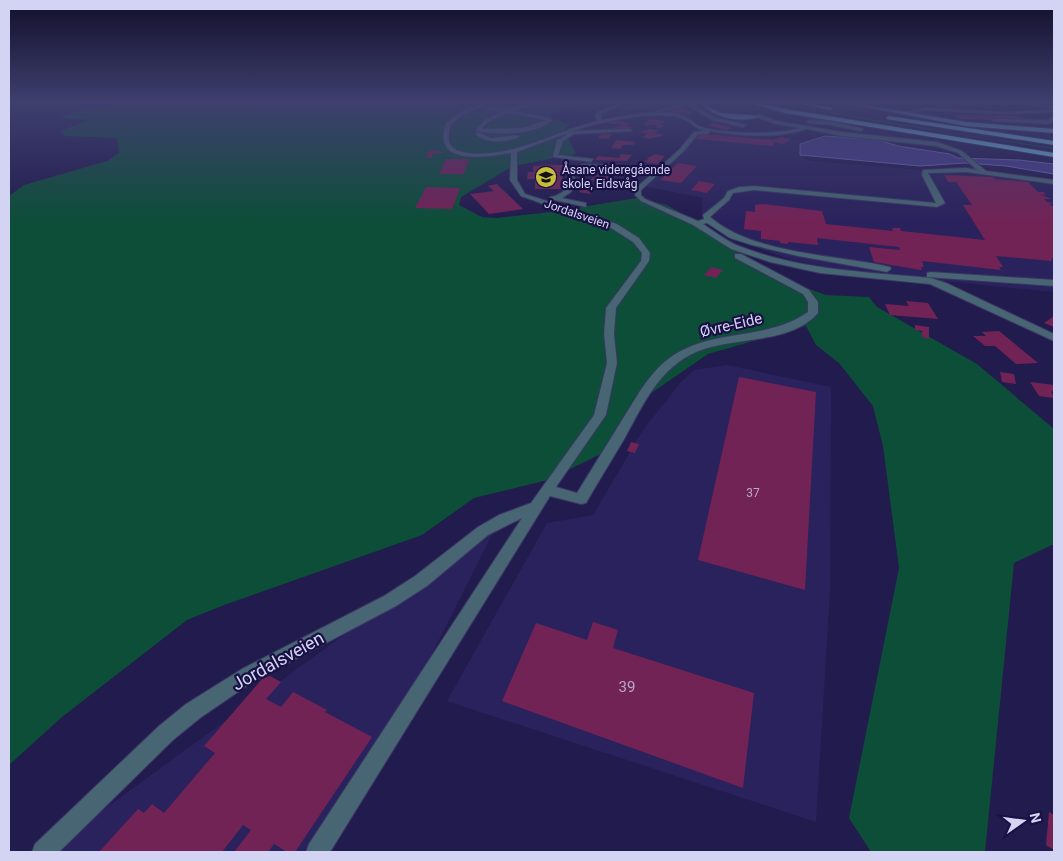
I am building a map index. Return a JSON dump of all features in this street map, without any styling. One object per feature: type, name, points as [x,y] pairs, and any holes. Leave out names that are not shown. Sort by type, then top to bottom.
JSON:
[{"type":"highway","points":[[975,142],[1054,155]]},
{"type":"highway","points":[[996,142],[1054,151]]},
{"type":"highway","points":[[1035,142],[1054,145]]},
{"type":"highway","points":[[1037,142],[1054,145]]},
{"type":"street","points":[[446,142],[458,154],[493,154],[514,151],[534,142]]},
{"type":"street","points":[[559,142],[555,156],[594,161]]},
{"type":"street","name":"Øvre-Eide","points":[[548,490],[581,499],[646,390],[667,364],[702,346],[777,330],[801,321],[813,312],[813,302],[806,292],[733,252],[722,241],[696,223],[643,200],[638,194],[638,189],[688,142]]},
{"type":"street","points":[[919,142],[937,144],[955,150],[966,156],[984,172]]},
{"type":"street","points":[[514,151],[512,171],[515,187],[518,190],[583,205]]},
{"type":"street","points":[[555,198],[569,191],[573,183],[570,174],[574,168],[584,166],[608,168]]},
{"type":"street","points":[[708,220],[706,217],[728,199],[730,192],[739,189],[754,188],[937,205],[940,203],[925,175],[925,171],[966,170],[1054,182]]},
{"type":"street","name":"Jordalsveien","points":[[317,852],[548,490],[600,415],[612,363],[609,334],[611,308],[645,261],[646,253],[636,240],[614,226],[523,195],[518,190]]},
{"type":"street","points":[[696,223],[708,220],[733,236],[798,254],[896,271],[944,277],[1054,284]]},
{"type":"street","name":"Øvre-Eide","points":[[722,241],[756,255],[803,267],[931,282],[942,285],[1054,338]]},
{"type":"street","name":"Jordalsveien","points":[[43,852],[166,733],[193,711],[248,675],[390,601],[422,581],[483,532],[504,519],[538,506]]},
{"type":"shaded area","points":[[690,142],[803,142],[799,144],[800,155],[810,161],[1054,181],[1054,292],[851,272],[791,260],[725,236],[701,219],[703,198],[638,185]]},
{"type":"shaded area","points":[[806,142],[886,142],[898,146],[950,154],[958,158],[1019,160],[1054,164],[1054,174],[1006,166],[965,163],[920,166],[800,155],[800,144]]},
{"type":"shaded area","points":[[727,365],[831,387],[830,591],[816,822],[447,701],[547,523],[593,515],[643,430],[681,382],[694,370]]},
{"type":"shaded area","points":[[498,523],[332,852],[45,852]]},
{"type":"green space","points":[[118,142],[570,142],[576,154],[513,166],[461,197],[459,205],[482,217],[497,218],[551,212],[637,198],[667,205],[704,226],[757,265],[793,283],[826,295],[869,297],[877,307],[977,364],[1054,429],[1054,544],[1014,563],[985,852],[871,852],[849,818],[899,568],[883,446],[873,406],[839,363],[816,345],[806,326],[708,354],[644,398],[615,447],[548,480],[474,498],[422,535],[224,605],[187,620],[62,717],[9,765],[9,196],[24,185],[107,161],[119,153]]},
{"type":"green space","points":[[1009,142],[1054,148],[1054,149]]},
{"type":"building","points":[[615,142],[636,142],[633,145],[623,145],[620,149],[611,148]]},
{"type":"building","points":[[732,142],[774,142],[773,146]]},
{"type":"building","points":[[431,150],[443,152],[440,154],[434,153],[431,158],[426,158],[429,153],[427,153]]},
{"type":"building","points":[[621,154],[632,155],[627,161],[595,160],[598,156],[619,158]]},
{"type":"building","points":[[655,154],[665,156],[657,164],[644,162],[649,159],[646,159]]},
{"type":"building","points":[[446,159],[469,159],[464,174],[439,174]]},
{"type":"building","points":[[678,163],[697,166],[681,183],[660,180]]},
{"type":"building","points":[[564,165],[564,170],[562,170],[563,189],[535,189],[535,179],[527,179],[528,172],[535,172],[533,171],[533,166]]},
{"type":"building","points":[[597,175],[612,177],[606,183],[590,180]]},
{"type":"building","points":[[944,175],[993,177],[995,179],[1028,182],[1038,192],[1044,192],[1046,195],[1040,194],[1051,199],[1044,199],[1047,202],[1054,203],[1049,204],[1054,207],[1054,259],[1051,258],[1052,261],[996,256],[1003,267],[999,267],[1001,270],[922,261],[924,267],[921,267],[921,270],[874,262],[869,247],[900,250],[899,247],[817,238],[818,245],[788,242],[788,244],[761,239],[761,231],[744,229],[746,211],[755,212],[755,205],[763,204],[822,211],[826,224],[893,231],[892,228],[900,228],[901,231],[985,240],[963,205],[972,205],[956,182],[948,182]]},
{"type":"building","points":[[699,181],[715,184],[707,193],[691,190]]},
{"type":"building","points":[[497,184],[523,209],[489,214],[470,194],[494,191],[488,186]]},
{"type":"building","points":[[426,187],[460,188],[452,209],[415,208]]},
{"type":"building","points":[[583,188],[594,189],[590,194],[579,192]]},
{"type":"building","points":[[711,267],[723,270],[716,278],[704,275]]},
{"type":"building","points":[[906,301],[928,303],[938,319],[890,315],[885,304],[909,306]]},
{"type":"building","points":[[1054,316],[1054,327],[1044,323]]},
{"type":"building","points":[[915,325],[929,327],[929,339],[922,337],[922,331],[915,330]]},
{"type":"building","points":[[999,331],[1038,363],[1016,364],[995,346],[985,346],[973,336],[986,336],[982,332]]},
{"type":"building","points":[[1000,372],[1014,374],[1016,384],[1002,382]]},
{"type":"building","points":[[739,377],[816,392],[805,590],[698,560]]},
{"type":"building","points":[[1030,382],[1054,385],[1054,392],[1051,391],[1054,398],[1039,396]]},
{"type":"building","points":[[631,442],[639,444],[635,453],[627,451]]},
{"type":"building","points":[[593,622],[618,630],[613,648],[754,693],[743,788],[502,701],[536,623],[587,640]]},
{"type":"building","points":[[270,676],[281,682],[266,699],[281,707],[293,692],[327,710],[325,712],[372,737],[295,852],[287,852],[274,844],[268,852],[234,852],[251,830],[243,825],[222,852],[99,852],[138,809],[144,813],[152,804],[164,813],[215,753],[204,746],[263,678]]},
{"type":"building","points":[[1049,812],[1054,815],[1054,850],[1046,845]]},
{"type":"place","name":"Åsane videregående skole, Eidsvåg","points":[[546,177]]}]
